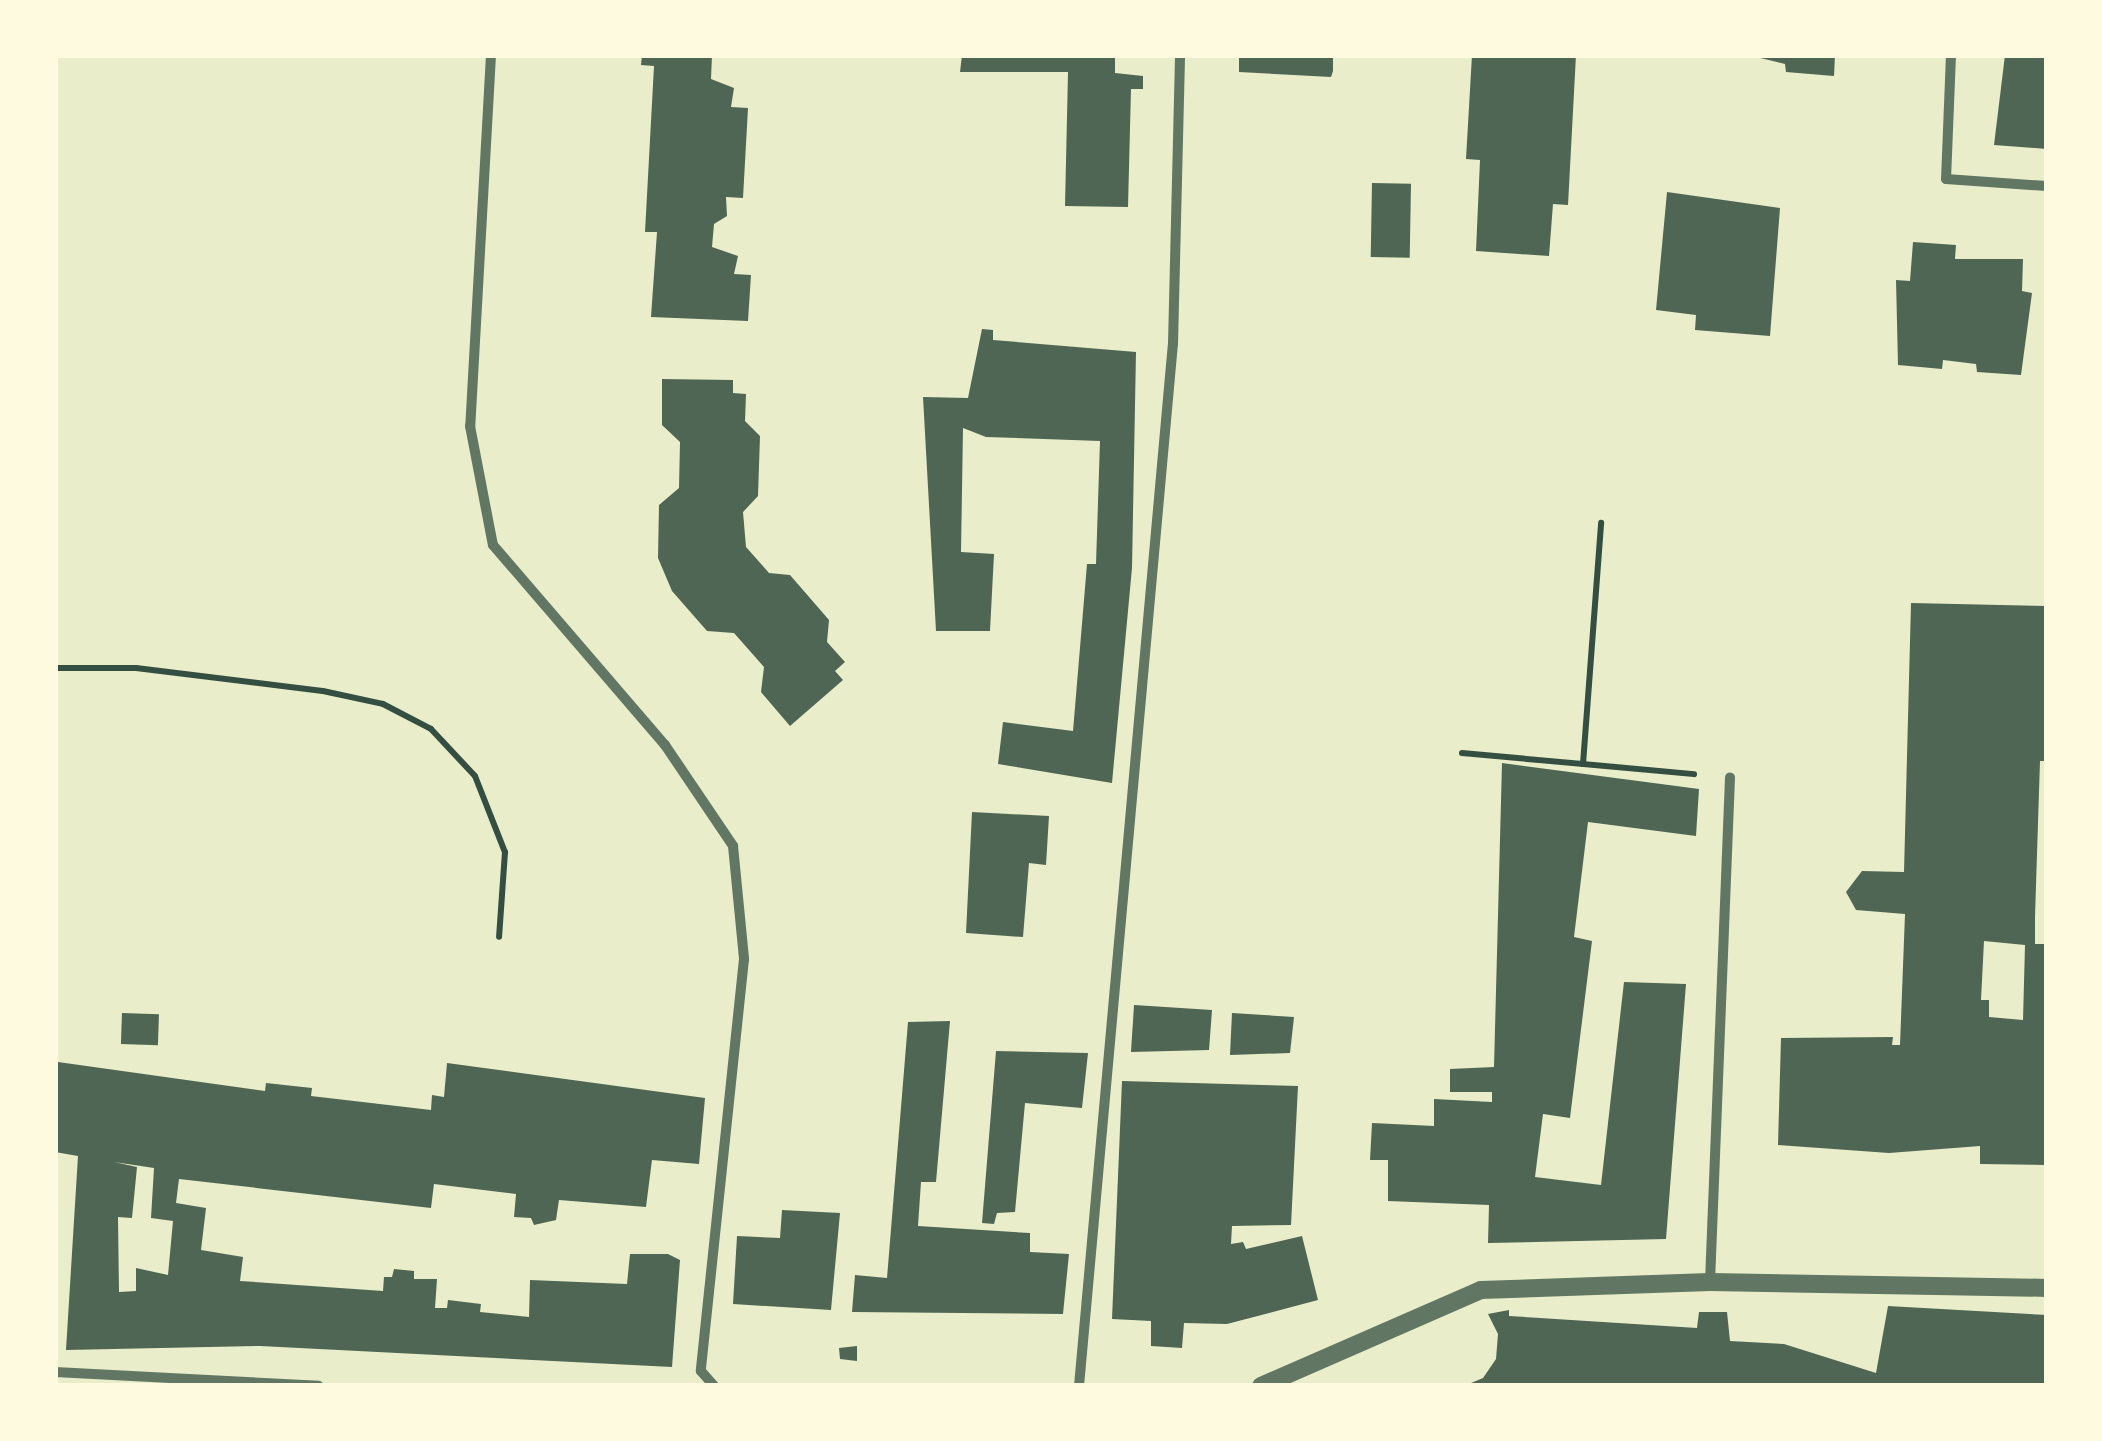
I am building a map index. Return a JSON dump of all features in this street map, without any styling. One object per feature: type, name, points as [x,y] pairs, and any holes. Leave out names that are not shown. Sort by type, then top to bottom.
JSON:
[{"type":"street","points":[[491,55],[470,426],[493,545],[665,745],[733,846],[744,959],[701,1372],[714,1386]]},
{"type":"street","points":[[1079,1386],[1173,344],[1180,55]]},
{"type":"street","points":[[1951,55],[1946,180],[2047,186]]},
{"type":"street","points":[[1710,1282],[1730,777]]},
{"type":"street","points":[[1272,1385],[1481,1290],[1710,1282],[2047,1288]]},
{"type":"street","points":[[55,1372],[319,1386]]},
{"type":"path","points":[[1583,764],[1602,523]]},
{"type":"path","points":[[55,668],[136,668],[323,691],[383,704],[431,730],[475,776],[504,852],[498,936]]},
{"type":"path","points":[[1462,753],[1730,777]]},
{"type":"building","points":[[642,55],[712,55],[711,79],[734,88],[731,107],[748,108],[743,198],[726,197],[727,216],[714,224],[712,247],[738,256],[734,274],[751,275],[748,321],[651,317],[657,232],[645,232],[654,66],[641,65]]},
{"type":"building","points":[[962,55],[1115,55],[1115,73],[1143,76],[1143,89],[1131,89],[1128,207],[1065,206],[1068,72],[960,72]]},
{"type":"building","points":[[1239,55],[1333,55],[1333,71],[1331,77],[1239,72]]},
{"type":"building","points":[[1472,55],[1576,55],[1568,205],[1553,204],[1549,256],[1476,251],[1480,160],[1466,159]]},
{"type":"building","points":[[1748,55],[1835,55],[1834,76],[1786,72],[1785,64]]},
{"type":"building","points":[[2005,55],[2047,55],[2047,149],[1994,145]]},
{"type":"building","points":[[1372,183],[1411,184],[1410,258],[1371,257]]},
{"type":"building","points":[[1667,192],[1780,208],[1770,336],[1695,330],[1696,315],[1656,310]]},
{"type":"building","points":[[1913,242],[1956,245],[1955,259],[2023,259],[2022,291],[2032,293],[2021,375],[1977,372],[1976,364],[1943,360],[1942,369],[1898,365],[1896,280],[1910,281]]},
{"type":"building","points":[[982,329],[993,330],[993,340],[1136,352],[1132,568],[1112,783],[998,764],[1003,722],[1073,731],[1087,564],[1096,564],[1100,441],[986,437],[963,428],[961,552],[994,554],[990,631],[936,631],[923,397],[968,398]]},
{"type":"building","points":[[662,379],[733,380],[733,393],[746,394],[745,421],[760,436],[758,496],[743,512],[746,547],[769,573],[790,575],[829,620],[827,642],[845,662],[835,671],[843,680],[790,726],[761,692],[764,667],[734,633],[707,631],[672,591],[658,558],[659,505],[679,488],[680,442],[662,425]]},
{"type":"building","points":[[1911,603],[2047,606],[2047,761],[2040,761],[2035,944],[2047,944],[2047,1165],[1980,1164],[1980,1146],[1889,1153],[1778,1145],[1781,1038],[1893,1037],[1892,1045],[1900,1045],[1905,914],[1856,910],[1846,892],[1862,871],[1904,872]],"holes":[[[1984,941],[2025,945],[2023,1020],[1989,1017],[1989,1000],[1981,1000]]]},
{"type":"building","points":[[1502,763],[1699,789],[1696,836],[1588,822],[1574,937],[1592,941],[1570,1118],[1543,1114],[1535,1177],[1601,1185],[1624,982],[1686,984],[1666,1239],[1488,1243],[1489,1205],[1388,1201],[1388,1160],[1370,1160],[1372,1123],[1434,1126],[1434,1099],[1492,1102],[1492,1092],[1450,1092],[1450,1069],[1494,1067]]},
{"type":"building","points":[[972,812],[1049,816],[1046,865],[1029,863],[1023,937],[966,933]]},
{"type":"building","points":[[1134,1005],[1212,1010],[1209,1050],[1131,1052]]},
{"type":"building","points":[[122,1013],[159,1014],[158,1045],[121,1044]]},
{"type":"building","points":[[1232,1013],[1294,1017],[1290,1053],[1230,1055]]},
{"type":"building","points":[[950,1021],[936,1182],[921,1182],[918,1226],[1030,1233],[1030,1252],[1069,1254],[1063,1314],[852,1312],[855,1275],[887,1278],[908,1022]]},
{"type":"building","points":[[996,1051],[1088,1053],[1082,1108],[1025,1103],[1015,1212],[997,1213],[994,1224],[982,1223]]},
{"type":"building","points":[[58,1062],[265,1091],[266,1083],[312,1088],[311,1096],[431,1110],[432,1095],[444,1097],[447,1063],[705,1098],[699,1164],[652,1160],[646,1207],[559,1200],[556,1220],[534,1225],[531,1218],[514,1217],[516,1194],[434,1184],[431,1208],[179,1179],[176,1203],[206,1208],[201,1250],[243,1257],[240,1281],[383,1291],[384,1277],[392,1277],[394,1269],[414,1271],[414,1279],[437,1279],[435,1308],[447,1308],[448,1300],[481,1304],[480,1312],[529,1317],[530,1280],[627,1284],[630,1254],[668,1254],[680,1260],[672,1367],[260,1346],[66,1350],[78,1156],[55,1152]],"holes":[[[114,1162],[154,1168],[151,1218],[173,1221],[168,1275],[136,1268],[136,1291],[119,1292],[118,1217],[132,1218],[137,1167]]]},
{"type":"building","points":[[1122,1081],[1298,1086],[1291,1225],[1232,1226],[1231,1244],[1243,1242],[1246,1249],[1302,1236],[1318,1300],[1227,1324],[1184,1323],[1182,1348],[1151,1346],[1151,1321],[1112,1319]]},
{"type":"building","points":[[782,1210],[840,1213],[831,1310],[733,1304],[737,1236],[780,1238]]},
{"type":"building","points":[[1888,1306],[2047,1315],[2047,1386],[1464,1386],[1483,1378],[1496,1359],[1498,1334],[1488,1314],[1509,1310],[1509,1316],[1697,1328],[1699,1312],[1727,1312],[1730,1341],[1784,1344],[1876,1373]]},
{"type":"building","points":[[857,1346],[857,1361],[840,1359],[839,1348]]}]
